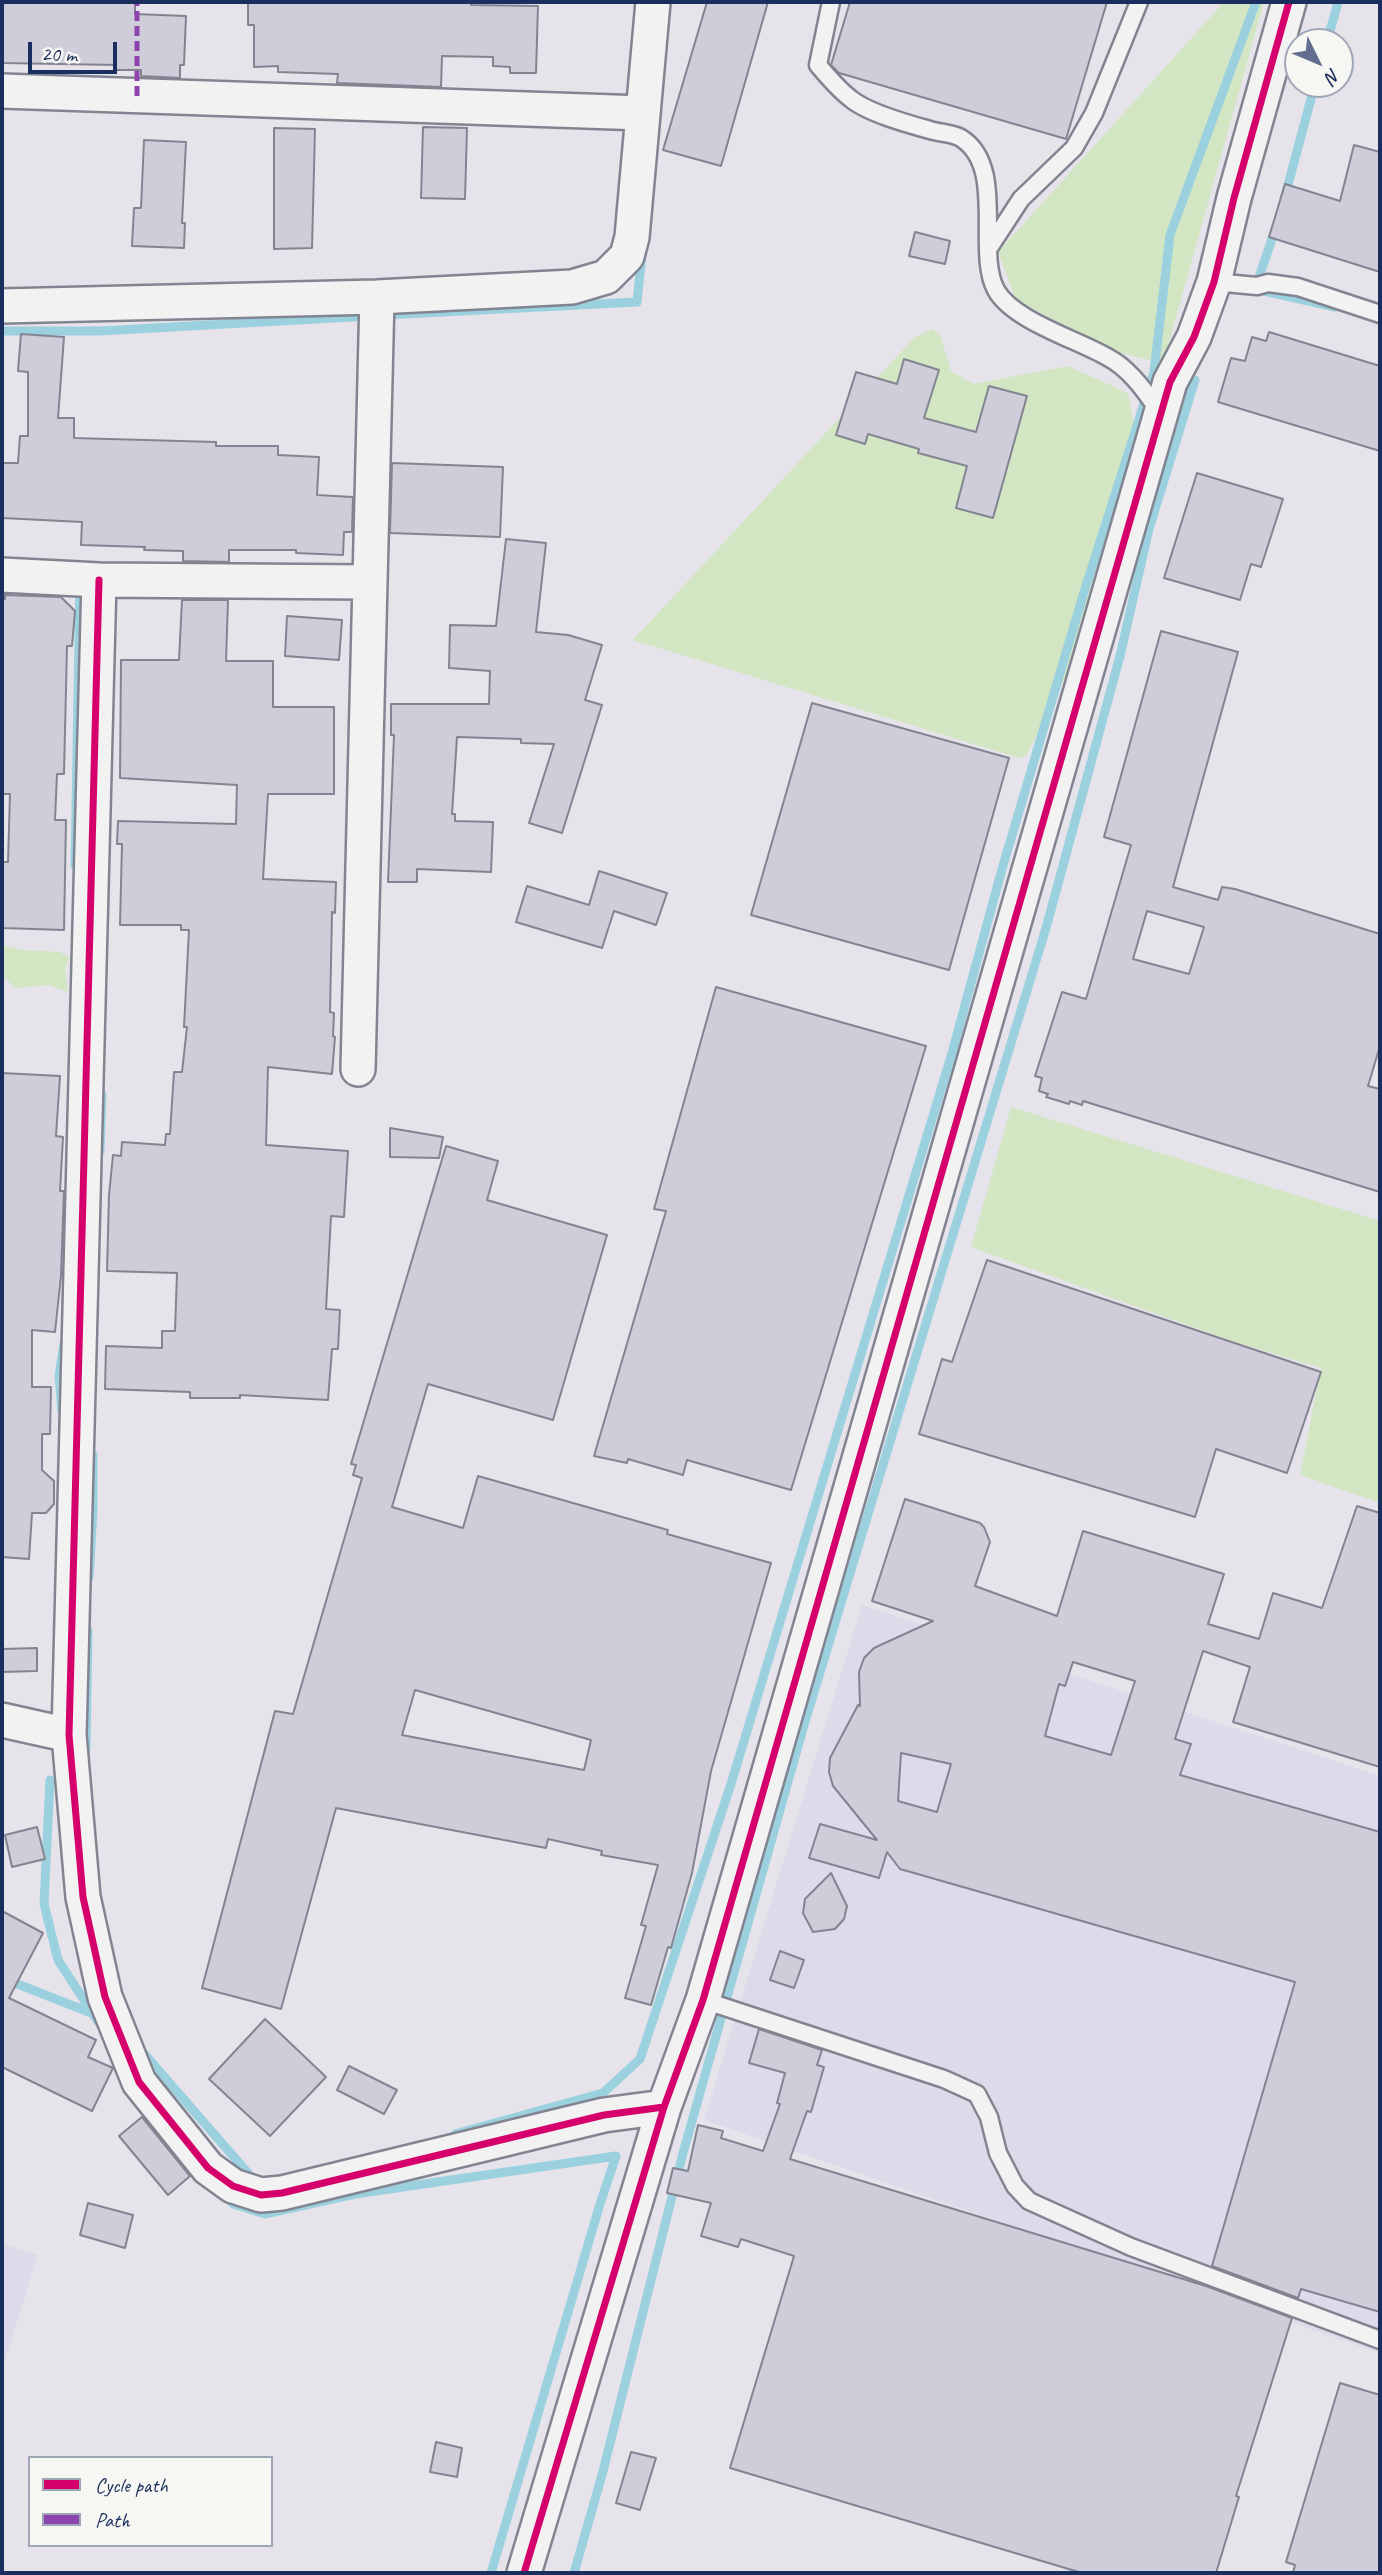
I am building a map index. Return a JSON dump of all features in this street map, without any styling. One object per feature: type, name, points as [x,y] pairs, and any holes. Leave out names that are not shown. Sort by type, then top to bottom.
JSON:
[{"type":"street","points":[[2,306],[377,297],[572,287],[606,277],[626,256],[632,237],[653,2]]},
{"type":"street","points":[[524,2573],[664,2107],[703,2000],[1170,382],[1194,337],[1214,282],[1234,198],[1289,2]]},
{"type":"street","points":[[2,91],[643,113]]},
{"type":"street","points":[[358,1069],[377,297]]},
{"type":"street","points":[[2,575],[99,580],[368,582]]},
{"type":"street","points":[[99,580],[69,1735],[83,1897],[105,1997],[139,2082],[208,2168],[233,2186],[261,2195],[282,2193],[604,2115],[664,2107]]},
{"type":"street","points":[[2,1720],[69,1735]]},
{"type":"lane","points":[[831,2],[818,65],[853,101],[929,130],[960,138],[972,149],[981,165],[986,186],[990,275],[998,293],[1044,328],[1111,359],[1148,393],[1161,414]]},
{"type":"lane","points":[[989,248],[1021,200],[1074,148],[1094,113],[1139,2]]},
{"type":"lane","points":[[1214,282],[1257,286],[1268,283],[1298,287],[1380,314]]},
{"type":"lane","points":[[703,2000],[944,2079],[977,2094],[989,2117],[998,2153],[1015,2186],[1029,2201],[1131,2246],[1380,2340]]},
{"type":"shaded area","points":[[862,1605],[1380,1776],[1380,2353],[704,2120]]},
{"type":"shaded area","points":[[2,2244],[38,2255],[2,2370]]},
{"type":"green space","points":[[1224,2],[1264,2],[1163,364],[1111,350],[1016,300],[998,252]]},
{"type":"green space","points":[[932,329],[941,337],[951,371],[973,384],[1068,366],[1128,393],[1138,446],[1082,644],[1026,756],[1019,758],[633,640],[914,338]]},
{"type":"green space","points":[[2,945],[23,950],[60,952],[69,957],[65,969],[68,992],[49,985],[15,988],[2,975]]},
{"type":"green space","points":[[1011,1107],[1380,1221],[1380,1503],[1300,1475],[1321,1368],[1232,1341],[971,1247]]},
{"type":"building","points":[[3,2],[135,2],[135,14],[186,16],[184,65],[180,65],[180,78],[141,76],[141,70],[116,70],[116,65],[3,63]]},
{"type":"building","points":[[248,2],[471,2],[471,5],[538,6],[536,73],[510,73],[510,67],[493,66],[493,57],[442,56],[441,87],[337,83],[338,74],[278,72],[278,66],[254,67],[254,25],[248,25]]},
{"type":"building","points":[[707,2],[768,2],[721,166],[663,150]]},
{"type":"building","points":[[850,2],[1107,2],[1066,139],[839,73],[831,65]]},
{"type":"building","points":[[423,127],[467,128],[465,199],[421,198]]},
{"type":"building","points":[[274,128],[315,129],[312,248],[274,249]]},
{"type":"building","points":[[144,140],[186,142],[182,223],[185,223],[184,248],[132,246],[134,208],[141,208]]},
{"type":"building","points":[[1354,145],[1380,152],[1380,272],[1269,237],[1285,184],[1340,201]]},
{"type":"building","points":[[915,232],[950,241],[945,264],[909,256]]},
{"type":"building","points":[[1269,332],[1380,366],[1380,451],[1218,402],[1231,358],[1245,361],[1252,337],[1266,341]]},
{"type":"building","points":[[21,334],[64,337],[58,418],[74,418],[74,438],[216,442],[216,446],[278,446],[278,455],[319,457],[317,495],[353,497],[352,532],[344,532],[343,555],[296,553],[296,550],[229,550],[229,562],[183,561],[183,551],[81,545],[82,522],[2,518],[2,463],[18,463],[20,436],[28,436],[28,372],[18,371]]},
{"type":"building","points":[[904,359],[939,370],[924,418],[976,432],[989,386],[1027,396],[993,518],[956,508],[967,466],[918,453],[919,449],[868,434],[865,444],[836,435],[856,372],[897,384]]},
{"type":"building","points":[[392,463],[503,467],[500,537],[390,533]]},
{"type":"building","points":[[1197,473],[1283,499],[1261,567],[1251,564],[1240,600],[1164,578]]},
{"type":"building","points":[[506,539],[546,543],[536,632],[568,635],[602,645],[585,700],[602,705],[562,833],[529,823],[554,744],[521,743],[521,739],[457,737],[452,814],[455,814],[455,821],[493,822],[491,872],[417,869],[417,882],[388,882],[394,735],[391,735],[391,704],[489,704],[490,671],[449,668],[450,625],[496,626]]},
{"type":"building","points":[[5,595],[61,597],[75,611],[72,646],[67,646],[64,774],[57,774],[55,820],[66,820],[64,930],[2,928],[2,862],[8,862],[10,794],[2,794],[2,599],[5,599]]},
{"type":"building","points":[[182,600],[228,600],[226,661],[273,661],[273,707],[334,707],[334,794],[268,794],[263,879],[336,882],[335,913],[332,912],[330,1012],[334,1013],[335,1037],[332,1074],[268,1067],[266,1145],[348,1151],[344,1217],[331,1216],[326,1309],[340,1310],[338,1349],[332,1349],[328,1400],[240,1395],[240,1398],[190,1398],[190,1392],[105,1389],[106,1346],[162,1348],[162,1331],[175,1331],[177,1273],[107,1271],[109,1195],[113,1155],[121,1156],[122,1142],[165,1145],[166,1134],[170,1134],[174,1072],[182,1072],[187,1027],[184,1027],[189,930],[181,930],[181,925],[120,925],[122,844],[117,844],[118,821],[236,824],[237,785],[120,778],[121,660],[179,660]]},
{"type":"building","points":[[287,616],[342,620],[339,660],[285,656]]},
{"type":"building","points":[[1161,631],[1238,652],[1173,887],[1218,900],[1222,887],[1235,889],[1380,934],[1380,1046],[1368,1086],[1380,1089],[1380,1192],[1083,1101],[1082,1105],[1070,1101],[1069,1104],[1046,1097],[1048,1094],[1039,1091],[1042,1078],[1035,1076],[1062,992],[1086,999],[1131,845],[1104,837]],"holes":[[[1147,911],[1204,927],[1189,974],[1133,959]]]},
{"type":"building","points":[[812,703],[1009,758],[949,970],[751,915]]},
{"type":"building","points":[[599,871],[667,893],[656,925],[614,911],[602,948],[516,922],[527,886],[589,905]]},
{"type":"building","points":[[716,987],[926,1046],[791,1490],[687,1460],[683,1475],[628,1459],[627,1463],[594,1456],[666,1211],[654,1209]]},
{"type":"building","points":[[2,1073],[60,1076],[56,1136],[63,1137],[60,1191],[64,1191],[61,1276],[55,1332],[32,1330],[32,1387],[51,1387],[50,1434],[42,1434],[42,1470],[54,1481],[54,1504],[46,1513],[32,1513],[29,1559],[2,1557]]},
{"type":"building","points":[[390,1128],[443,1137],[439,1158],[390,1157]]},
{"type":"building","points":[[446,1146],[498,1161],[487,1200],[607,1235],[553,1420],[428,1384],[392,1507],[463,1528],[478,1476],[668,1530],[667,1534],[771,1563],[711,1771],[692,1873],[671,1948],[668,1947],[651,2005],[625,1998],[646,1926],[641,1925],[658,1865],[601,1855],[602,1851],[548,1839],[546,1848],[336,1808],[281,2009],[202,1988],[275,1711],[293,1714],[362,1478],[353,1475],[356,1465],[351,1464]],"holes":[[[415,1690],[591,1740],[584,1770],[402,1735]]]},
{"type":"building","points":[[987,1260],[1321,1372],[1287,1473],[1216,1449],[1195,1517],[919,1434],[942,1359],[952,1362]]},
{"type":"building","points":[[905,1499],[980,1523],[984,1527],[990,1542],[975,1586],[1057,1616],[1083,1531],[1224,1574],[1208,1624],[1259,1639],[1273,1593],[1322,1608],[1357,1506],[1380,1513],[1380,1767],[1233,1722],[1250,1667],[1203,1651],[1175,1739],[1191,1744],[1180,1775],[1380,1832],[1380,2312],[1301,2289],[1298,2298],[1212,2266],[1295,1982],[900,1869],[887,1852],[879,1878],[809,1858],[820,1824],[877,1840],[833,1786],[829,1772],[830,1758],[858,1705],[860,1706],[859,1672],[864,1658],[874,1648],[933,1621],[872,1601]],"holes":[[[1073,1662],[1135,1681],[1111,1755],[1045,1736],[1059,1684],[1065,1686]],[[901,1753],[951,1764],[937,1812],[898,1801]]]},
{"type":"building","points":[[37,1648],[37,1671],[2,1672],[2,1649]]},
{"type":"building","points":[[37,1827],[45,1859],[12,1867],[5,1835]]},
{"type":"building","points":[[831,1873],[847,1906],[844,1919],[835,1929],[813,1932],[803,1913],[805,1899]]},
{"type":"building","points":[[2,1911],[43,1933],[9,1998],[96,2040],[88,2057],[113,2068],[92,2111],[2,2067]]},
{"type":"building","points":[[780,1951],[804,1960],[794,1988],[770,1980]]},
{"type":"building","points":[[265,2019],[326,2077],[270,2136],[209,2079]]},
{"type":"building","points":[[759,2029],[822,2050],[817,2065],[824,2067],[811,2112],[807,2111],[790,2159],[1206,2286],[1292,2318],[1236,2496],[1239,2497],[1216,2573],[1082,2573],[730,2468],[794,2256],[741,2239],[738,2247],[701,2236],[711,2203],[667,2193],[673,2168],[688,2171],[698,2125],[723,2131],[721,2138],[763,2151],[780,2104],[777,2103],[785,2073],[749,2063]]},
{"type":"building","points":[[349,2066],[397,2090],[384,2114],[337,2090]]},
{"type":"building","points":[[142,2117],[190,2176],[168,2195],[119,2136]]},
{"type":"building","points":[[88,2203],[133,2215],[125,2248],[80,2235]]},
{"type":"building","points":[[1340,2383],[1380,2395],[1380,2573],[1293,2573],[1295,2565],[1286,2562]]},
{"type":"building","points":[[436,2442],[462,2448],[457,2477],[430,2472]]},
{"type":"building","points":[[631,2452],[656,2458],[640,2510],[616,2503]]},
{"type":"waterway","points":[[455,2134],[603,2093],[640,2059],[731,1784],[952,1053],[1002,869],[1084,592],[1154,372],[1170,235],[1256,2]]},
{"type":"waterway","points":[[1331,28],[1338,2]]},
{"type":"waterway","points":[[1285,196],[1311,98]]},
{"type":"waterway","points":[[1276,227],[1255,289],[1335,307]]},
{"type":"waterway","points":[[384,315],[637,302],[642,254]]},
{"type":"waterway","points":[[2,331],[100,331],[370,316]]},
{"type":"waterway","points":[[574,2573],[602,2475],[683,2153],[804,1725],[1046,928],[1120,656],[1149,529],[1195,380]]},
{"type":"waterway","points":[[75,865],[80,585]]},
{"type":"waterway","points":[[100,1151],[102,1095]]},
{"type":"waterway","points":[[62,1412],[59,1376],[64,1343]]},
{"type":"waterway","points":[[89,1578],[93,1455]]},
{"type":"waterway","points":[[86,1749],[88,1630]]},
{"type":"waterway","points":[[50,1780],[44,1904],[58,1960],[99,2023]]},
{"type":"waterway","points":[[2,1978],[94,2014]]},
{"type":"waterway","points":[[140,2049],[254,2180]]},
{"type":"waterway","points":[[225,2195],[233,2204],[265,2214],[355,2194],[616,2156],[491,2573]]},
{"type":"marked path","points":[[137,2],[137,96]]},
{"type":"cycle path","points":[[524,2573],[664,2107],[703,2000],[1170,382],[1194,337],[1214,282],[1234,198],[1289,2]]},
{"type":"cycle path","points":[[99,580],[69,1735],[83,1897],[105,1997],[139,2082],[208,2168],[233,2186],[261,2195],[282,2193],[604,2115],[664,2107]]}]
